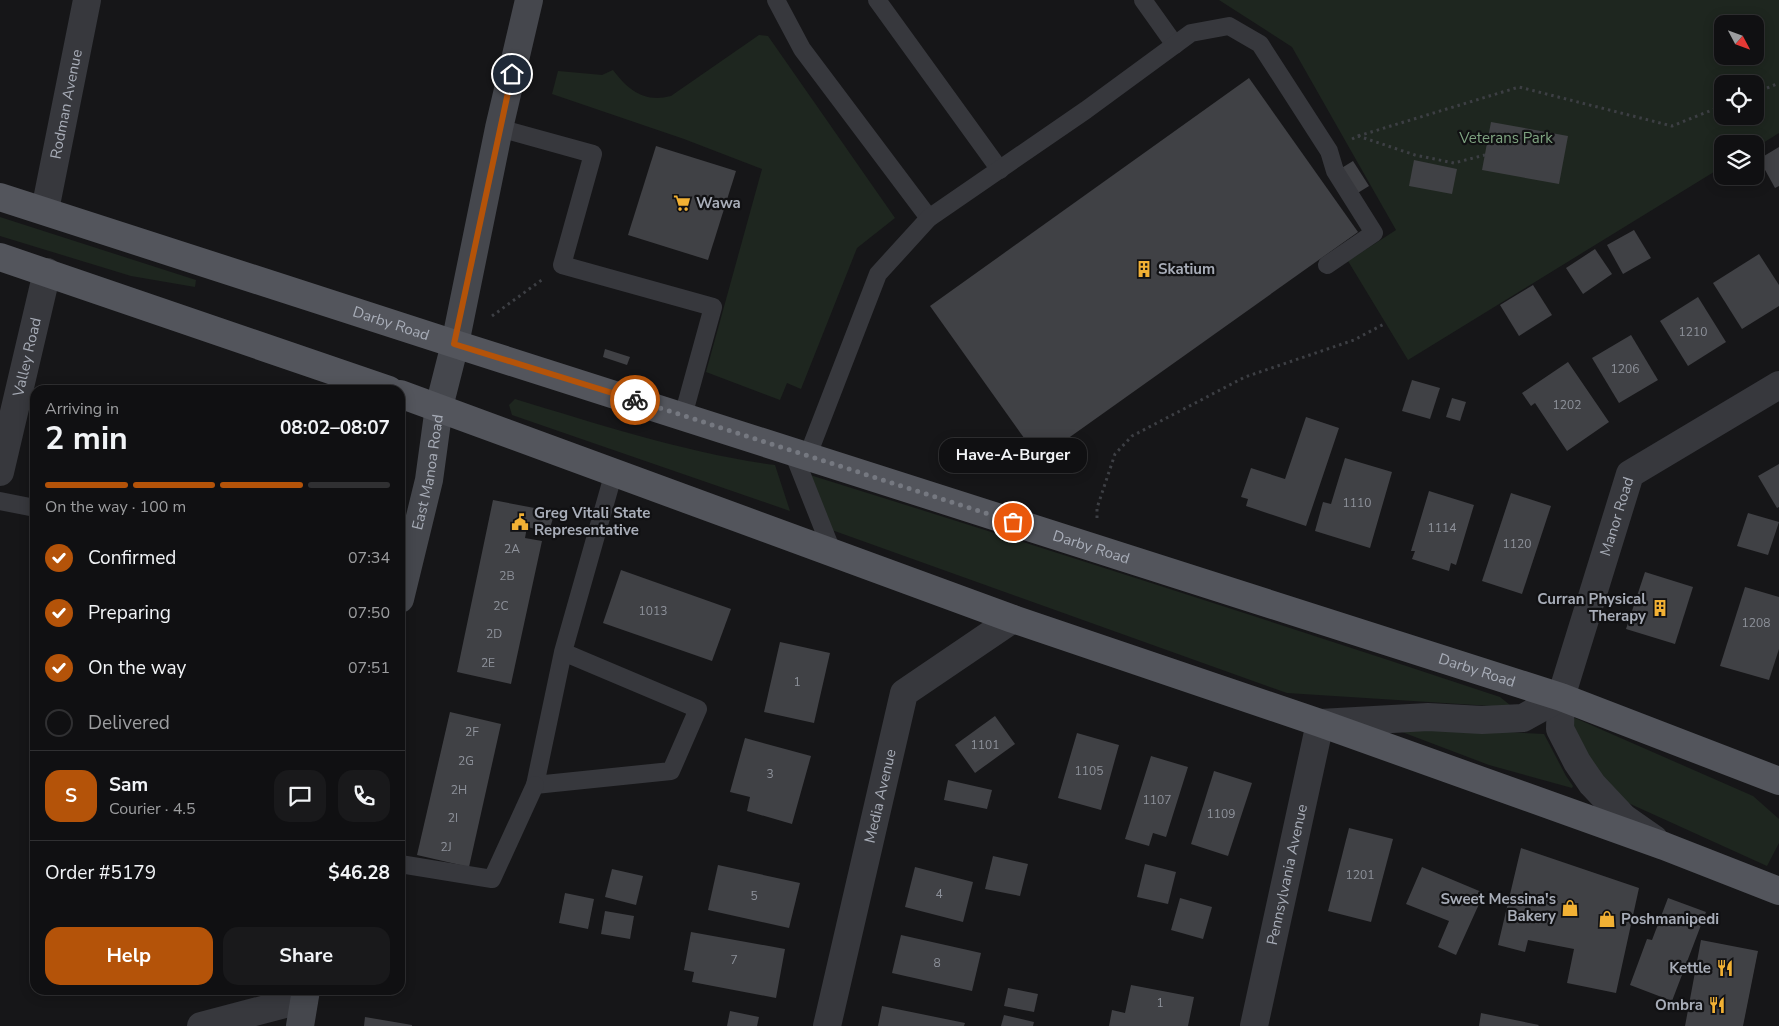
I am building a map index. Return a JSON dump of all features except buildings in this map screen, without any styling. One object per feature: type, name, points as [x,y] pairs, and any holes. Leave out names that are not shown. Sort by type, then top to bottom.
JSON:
[{"type":"main road","name":"East Manoa Road","points":[[405,573],[429,480],[439,407],[499,128],[529,0]]},
{"type":"main road","name":"Darby Road","points":[[0,197],[454,344],[800,452],[1561,697],[1779,782]]},
{"type":"main road","points":[[0,257],[374,385]]},
{"type":"main road","points":[[405,396],[832,550],[1013,619],[1320,723],[1664,846],[1779,891]]},
{"type":"main road","points":[[300,1026],[305,995]]},
{"type":"street","name":"Rodman Avenue","points":[[44,210],[87,0]]},
{"type":"street","name":"Valley Road","points":[[0,472],[46,272]]},
{"type":"street","name":"Manor Road","points":[[1664,846],[1624,818],[1592,784],[1577,762],[1560,729],[1561,697],[1630,474],[1779,386]]},
{"type":"street","name":"Media Avenue","points":[[827,1026],[904,693],[1013,619]]},
{"type":"street","points":[[1320,723],[1428,717],[1523,718],[1561,697]]},
{"type":"street","name":"Pennsylvania Avenue","points":[[1254,1026],[1320,723]]},
{"type":"street","points":[[201,1026],[302,995]]},
{"type":"lane","points":[[776,0],[802,49],[929,218]]},
{"type":"lane","points":[[877,0],[1000,170]]},
{"type":"lane","points":[[1143,0],[1175,45]]},
{"type":"lane","points":[[832,550],[800,452],[878,274],[929,218],[1000,170],[1191,33],[1228,26],[1260,44],[1329,151],[1335,171],[1374,233],[1327,265]]},
{"type":"lane","points":[[499,128],[593,154],[562,265],[713,307],[683,416]]},
{"type":"lane","points":[[405,865],[492,879],[536,785],[563,652],[614,472]]},
{"type":"lane","points":[[0,501],[30,507]]},
{"type":"lane","points":[[536,785],[671,771],[698,709],[563,652]]},
{"type":"path","points":[[1764,89],[1779,83]]},
{"type":"path","points":[[1329,151],[1358,136],[1519,87],[1672,126],[1714,109]]},
{"type":"path","points":[[1358,136],[1415,156],[1454,163],[1485,154]]},
{"type":"path","points":[[454,344],[562,265]]},
{"type":"path","points":[[1095,548],[1098,508],[1115,454],[1132,436],[1245,377],[1354,340],[1384,324]]},
{"type":"green space","name":"Veterans Park","points":[[1219,0],[1779,0],[1779,133],[1764,142],[1764,135],[1714,135],[1714,172],[1408,360],[1348,261],[1396,230],[1292,47]]},
{"type":"green space","points":[[759,35],[768,36],[895,218],[857,248],[801,389],[787,383],[780,400],[706,372],[762,169],[684,139],[552,94],[558,71],[602,75],[613,70],[631,89],[638,93],[653,98],[671,96]]},
{"type":"green space","points":[[0,217],[196,280],[195,287],[131,276],[0,236]]},
{"type":"green space","points":[[515,399],[676,446],[775,465],[790,511],[512,415],[509,405]]},
{"type":"green space","points":[[810,475],[1242,612],[1500,697],[1510,705],[1507,707],[1287,693],[829,529]]},
{"type":"green space","points":[[1575,718],[1753,796],[1779,819],[1779,843],[1767,866],[1615,797],[1569,725]]},
{"type":"green space","points":[[1408,727],[1544,734],[1573,786],[1572,788],[1489,765],[1402,732]]},
{"type":"way so far","points":[[635,400],[1013,522]]},
{"type":"place","name":"Wawa","points":[[682,203]]},
{"type":"place","name":"Skatium","points":[[1144,269]]},
{"type":"place","name":"Greg Vitali State Representative","points":[[520,522]]},
{"type":"place","name":"Have-A-Burger","points":[[1013,522]]},
{"type":"place","name":"Curran Physical Therapy","points":[[1660,608]]},
{"type":"place","name":"Sweet Messina's Bakery","points":[[1570,908]]},
{"type":"place","name":"Poshmanipedi","points":[[1607,919]]},
{"type":"place","name":"Kettle","points":[[1725,968]]},
{"type":"place","name":"Ombra","points":[[1717,1005]]},
{"type":"route","points":[[512,74],[454,344],[635,400]]}]
